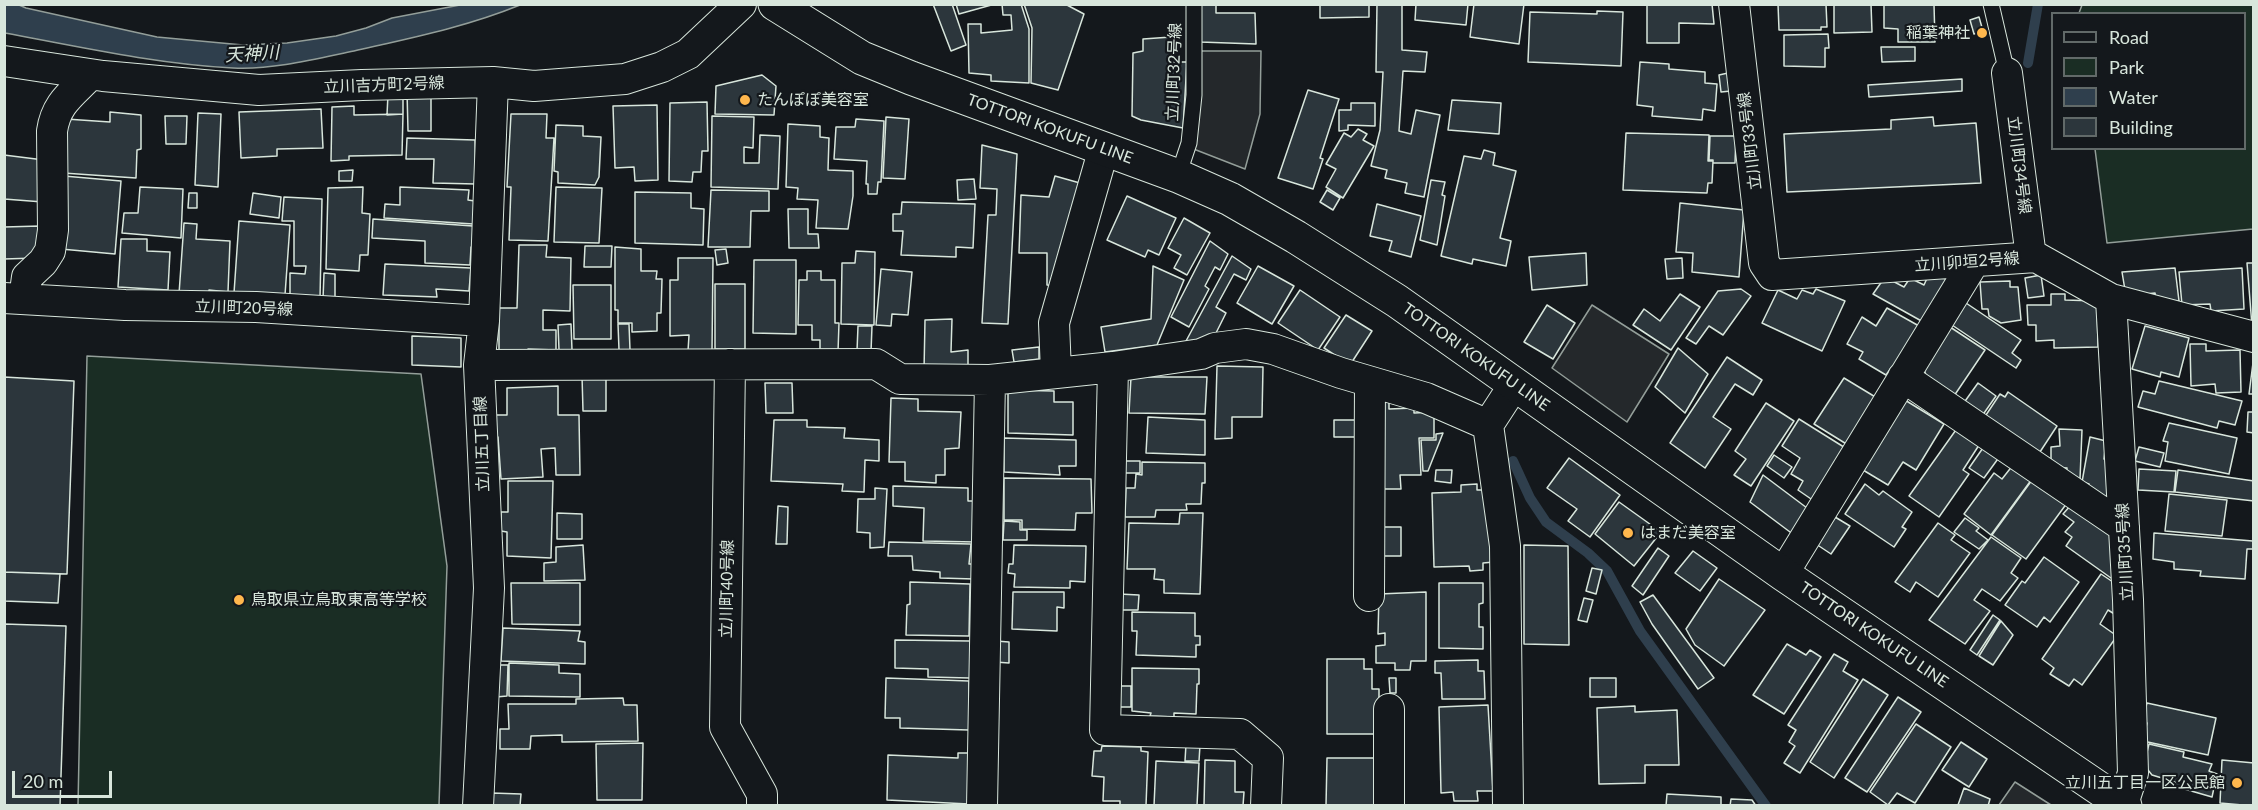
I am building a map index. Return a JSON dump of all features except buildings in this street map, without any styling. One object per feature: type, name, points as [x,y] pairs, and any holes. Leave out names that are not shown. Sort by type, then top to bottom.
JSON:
[{"type":"main road","name":"TOTTORI KOKUFU LINE","points":[[775,4],[862,58],[911,78],[1104,147],[1230,199],[1349,270],[1784,574],[2124,805]]},
{"type":"street","name":"立川吉方町2号線","points":[[4,61],[90,75],[259,90],[493,82],[534,86],[625,79],[662,67],[688,54],[741,4]]},
{"type":"street","name":"立川町33号線","points":[[1734,4],[1764,263],[1773,275]]},
{"type":"street","name":"立川町34号線","points":[[2007,73],[2031,257]]},
{"type":"street","points":[[14,299],[27,277],[50,251],[53,230],[52,131],[54,116],[64,101],[90,75]]},
{"type":"street","name":"立川五丁目線","points":[[478,806],[489,588],[479,365],[484,321],[493,82]]},
{"type":"street","points":[[1056,372],[1054,323],[1104,147]]},
{"type":"street","name":"立川卯垣2号線","points":[[1773,275],[2036,257],[2111,299],[2253,338]]},
{"type":"street","points":[[1784,574],[1974,262]]},
{"type":"street","name":"立川町20号線","points":[[14,299],[125,305],[256,308],[484,321]]},
{"type":"street","name":"立川町35号線","points":[[2111,299],[2124,526],[2133,773],[2124,805]]},
{"type":"street","points":[[479,365],[876,364],[900,379],[990,380],[1113,367],[1201,354],[1215,348],[1246,344],[1273,349],[1370,382],[1426,398],[1488,425]]},
{"type":"street","name":"立川町40号線","points":[[730,364],[725,727],[762,794],[762,806]]},
{"type":"street","points":[[1113,367],[1105,730],[1240,734],[1268,758],[1266,806]]},
{"type":"street","points":[[1903,377],[2124,526]]},
{"type":"street","points":[[982,806],[990,380]]},
{"type":"street","points":[[1369,596],[1370,382]]},
{"type":"street","points":[[1508,806],[1505,546],[1488,425],[1514,385]]},
{"type":"street","points":[[1389,709],[1389,806]]},
{"type":"lane","name":"立川町32号線","points":[[1178,176],[1189,142],[1194,95],[1194,4]]},
{"type":"lane","points":[[1991,4],[2007,73]]},
{"type":"green space","points":[[2082,5],[2253,5],[2253,229],[2107,243],[2095,150],[2246,150],[2246,12],[2079,12]]},
{"type":"green space","name":"鳥取県立鳥取東高等学校","points":[[87,356],[421,374],[447,566],[439,805],[78,805]]},
{"type":"shaded area","points":[[1197,51],[1261,51],[1260,114],[1245,169],[1191,148]]},
{"type":"shaded area","points":[[1592,305],[1669,354],[1627,422],[1552,368]]},
{"type":"shaded area","points":[[2015,782],[2051,805],[1999,805]]},
{"type":"water","name":"天神川","points":[[4,5],[19,5],[157,37],[243,45],[287,43],[336,36],[392,18],[460,5],[520,5],[459,26],[325,57],[263,67],[233,68],[147,59],[5,33]]},
{"type":"waterway","points":[[2028,63],[2038,4]]},
{"type":"waterway","points":[[1513,461],[1530,498],[1546,522],[1588,553],[1607,571],[1640,631],[1766,806]]},
{"type":"place","name":"稲葉神社","points":[[1982,33]]},
{"type":"place","name":"たんぽぽ美容室","points":[[745,100]]},
{"type":"place","name":"はまだ美容室","points":[[1628,533]]},
{"type":"place","name":"鳥取県立鳥取東高等学校","points":[[239,600]]},
{"type":"place","name":"立川五丁目一区公民館","points":[[2237,783]]}]
